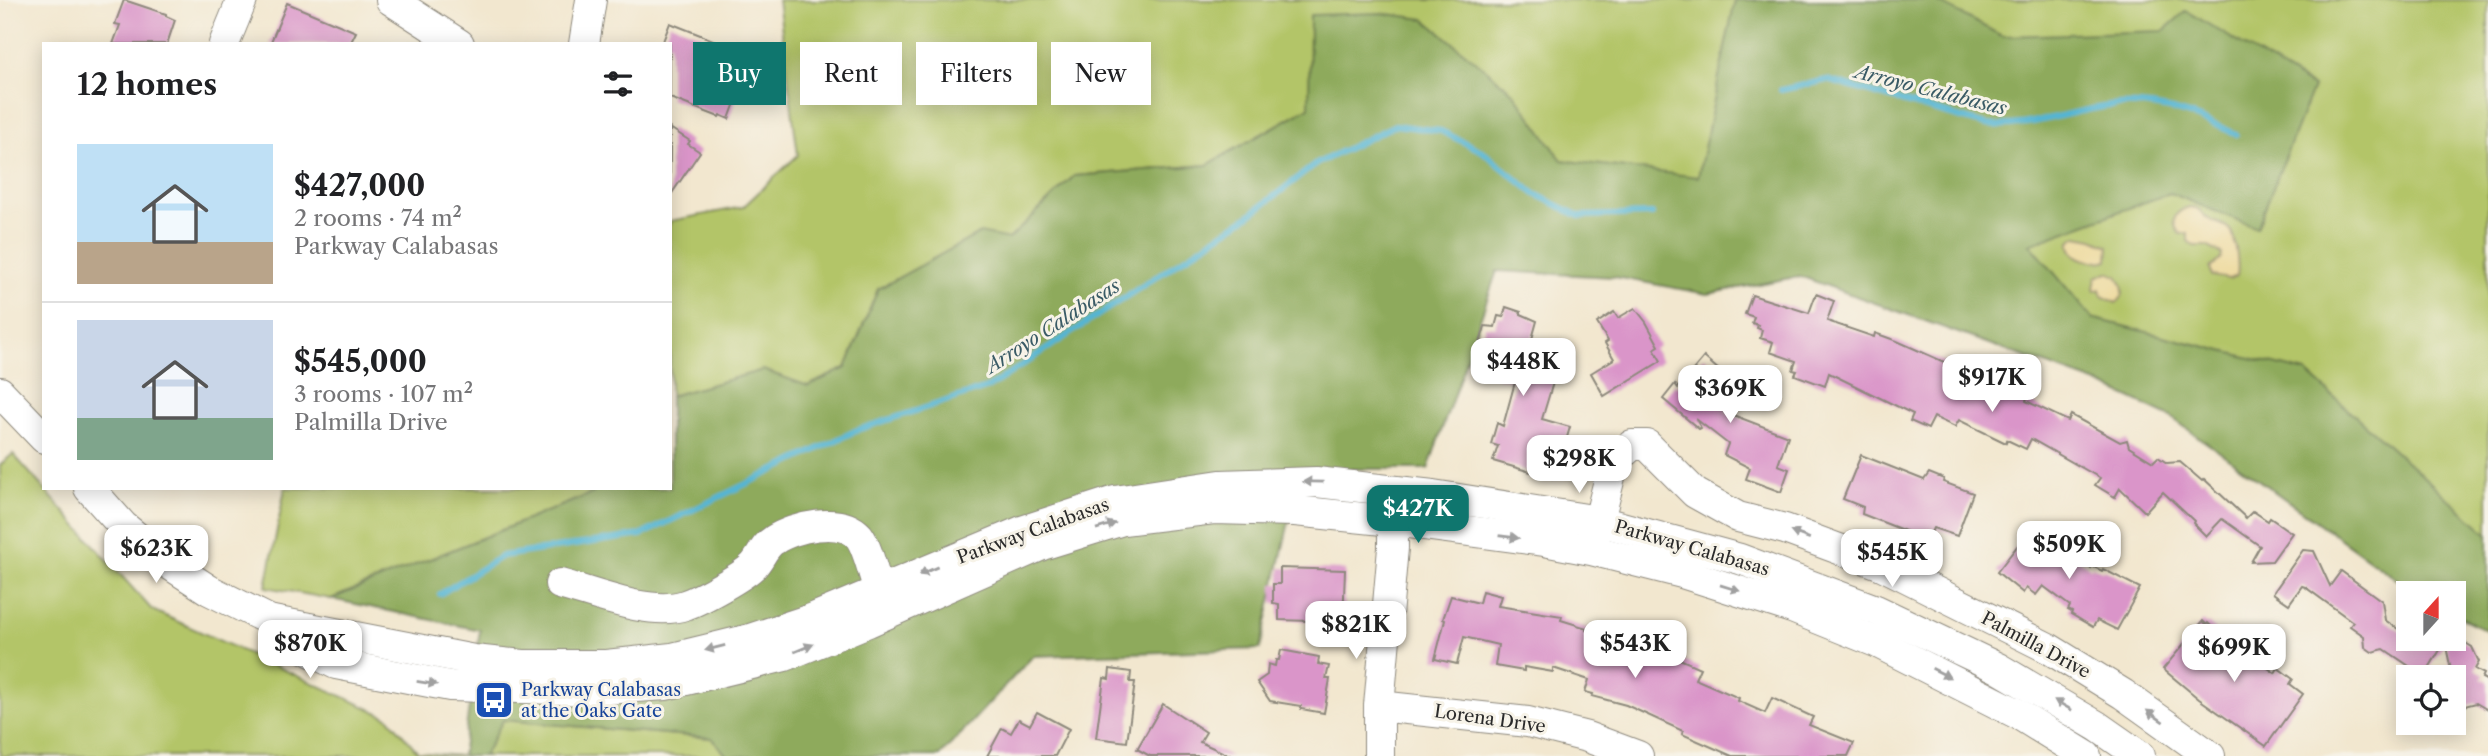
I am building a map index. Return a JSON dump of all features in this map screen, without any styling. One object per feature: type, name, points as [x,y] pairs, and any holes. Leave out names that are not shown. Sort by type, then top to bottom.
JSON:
[{"type":"street","points":[[225,42],[242,0]]},
{"type":"street","points":[[391,0],[455,42]]},
{"type":"street","points":[[584,42],[591,0]]},
{"type":"street","points":[[0,391],[42,436]]},
{"type":"street","name":"Palmilla Drive","points":[[1591,550],[1614,461],[1632,445],[1647,446],[1695,493],[1738,517],[1785,529],[1882,565],[2048,648],[2123,694],[2210,756]]},
{"type":"street","name":"Parkway Calabasas","points":[[91,490],[123,526],[172,566],[209,590],[269,620],[306,649],[336,664],[450,686],[473,673],[523,665],[606,666],[672,658],[750,639],[799,623],[1022,531],[1115,501],[1220,485],[1316,482],[1394,491],[1599,521],[1740,559],[1876,610],[1998,668],[2097,726],[2140,756]]},
{"type":"street","points":[[1379,756],[1379,706],[1391,565],[1394,491]]},
{"type":"street","name":"Parkway Calabasas","points":[[269,620],[390,644],[473,673],[591,690],[666,685],[785,656],[1042,545],[1123,520],[1214,509],[1295,511],[1544,541],[1682,573],[1792,608],[1876,642],[2018,714],[2086,756]]},
{"type":"street","points":[[560,584],[637,605],[663,608],[684,606],[754,565],[767,544],[778,537],[820,525],[835,524],[852,530],[860,538],[879,591]]},
{"type":"street","points":[[382,675],[390,644]]},
{"type":"street","name":"Lorena Drive","points":[[1379,706],[1528,722],[1587,737],[1638,756]]},
{"type":"green space","points":[[778,0],[2488,0],[2488,631],[2466,620],[2466,581],[2399,581],[2171,417],[2098,383],[1800,276],[1707,294],[1309,107],[1207,165],[1074,176],[1009,240],[878,289],[846,368],[808,386],[763,370],[672,395],[672,221],[743,207],[798,155],[786,62],[786,42],[783,42]]},
{"type":"green space","points":[[1735,0],[1934,0],[2002,36],[2163,31],[2186,11],[2313,87],[2257,228],[2170,193],[2030,244],[2092,318],[2306,372],[2488,534],[2488,631],[2466,620],[2466,581],[2399,581],[2171,417],[2098,383],[1800,276],[1707,294],[1615,277],[1497,271],[1428,469],[1301,469],[1260,649],[1033,656],[940,756],[727,756],[712,738],[503,720],[484,756],[462,756],[480,630],[331,599],[593,493],[594,490],[672,490],[672,395],[763,370],[808,386],[846,368],[878,289],[980,233],[1009,239],[1074,176],[1207,165],[1309,107],[1310,15],[1381,13],[1424,19],[1513,92],[1562,160],[1698,177]]},
{"type":"green space","points":[[13,454],[42,487],[42,490],[45,490],[152,610],[388,717],[418,752],[461,756],[0,756],[0,465]]},
{"type":"green space","points":[[285,490],[594,490],[593,493],[331,599],[266,587]]},
{"type":"green space","points":[[502,720],[712,738],[727,756],[484,756]]},
{"type":"sand","points":[[2189,207],[2198,209],[2209,220],[2226,226],[2231,231],[2238,265],[2237,276],[2229,279],[2212,276],[2210,268],[2221,259],[2222,254],[2207,246],[2194,246],[2188,241],[2188,233],[2180,234],[2177,230],[2174,222],[2176,215]]},
{"type":"sand","points":[[2077,236],[2109,246],[2108,260],[2090,261],[2078,256],[2073,252],[2070,241]]},
{"type":"sand","points":[[2108,272],[2117,276],[2122,286],[2122,297],[2116,303],[2102,296],[2100,289],[2094,289],[2096,277]]},
{"type":"building","points":[[124,0],[166,14],[175,20],[168,42],[114,42],[120,25],[115,24]]},
{"type":"building","points":[[287,3],[356,32],[351,42],[271,42]]},
{"type":"building","points":[[670,23],[718,42],[693,42],[693,105],[734,105],[729,119],[672,99],[672,42],[663,42]]},
{"type":"building","points":[[672,129],[690,141],[688,144],[700,152],[672,193]]},
{"type":"building","points":[[1816,294],[1834,301],[1827,321],[1874,337],[1875,333],[1980,378],[1982,375],[2014,389],[2027,397],[2026,401],[2068,421],[2071,415],[2120,442],[2127,440],[2129,447],[2153,462],[2158,457],[2167,463],[2180,462],[2202,481],[2204,479],[2246,518],[2253,511],[2268,521],[2270,518],[2292,533],[2272,561],[2251,562],[2260,546],[2222,519],[2206,536],[2163,492],[2145,512],[2120,488],[2115,497],[2095,485],[2100,478],[2031,439],[2026,449],[2007,440],[2006,443],[1959,420],[1955,427],[1934,417],[1928,429],[1910,421],[1913,414],[1829,373],[1825,386],[1795,375],[1797,371],[1793,370],[1796,361],[1770,352],[1773,342],[1760,338],[1762,330],[1752,323],[1754,317],[1745,314],[1752,295],[1809,313]]},
{"type":"building","points":[[1506,307],[1537,321],[1530,358],[1558,366],[1542,419],[1570,427],[1555,479],[1493,461],[1498,446],[1491,444],[1497,423],[1503,426],[1515,382],[1483,373],[1487,359],[1481,358],[1485,345],[1480,343],[1485,326],[1495,327],[1498,316],[1503,317]]},
{"type":"building","points":[[1635,308],[1659,346],[1654,349],[1661,361],[1604,396],[1591,373],[1614,359],[1605,343],[1608,341],[1597,323],[1614,312],[1618,318]]},
{"type":"building","points":[[1704,357],[1729,383],[1722,391],[1734,401],[1725,412],[1788,436],[1778,465],[1789,469],[1781,492],[1746,479],[1750,468],[1724,455],[1728,444],[1696,419],[1701,428],[1699,429],[1663,399],[1675,384],[1678,388]]},
{"type":"building","points":[[1861,455],[1924,480],[1929,473],[1944,479],[1943,482],[1973,493],[1957,536],[1933,528],[1928,540],[1862,514],[1863,507],[1843,499]]},
{"type":"building","points":[[2032,527],[2091,568],[2103,569],[2140,588],[2117,630],[2097,620],[2093,627],[2071,614],[2068,610],[2070,606],[2043,586],[2036,595],[2026,588],[2023,593],[1997,572]]},
{"type":"building","points":[[2303,550],[2314,551],[2330,586],[2341,571],[2382,601],[2385,620],[2396,628],[2396,651],[2439,651],[2431,665],[2408,665],[2384,649],[2372,652],[2365,647],[2364,636],[2350,626],[2353,622],[2305,587],[2302,586],[2289,604],[2273,593]]},
{"type":"building","points":[[1280,568],[1345,570],[1343,622],[1279,620],[1279,604],[1273,603],[1273,584],[1280,584]]},
{"type":"building","points":[[1482,591],[1501,596],[1498,606],[1562,616],[1561,620],[1587,628],[1586,630],[1651,651],[1653,647],[1700,668],[1695,679],[1739,698],[1738,701],[1765,713],[1772,698],[1813,717],[1809,725],[1854,743],[1848,756],[1732,756],[1626,705],[1592,696],[1593,694],[1585,692],[1589,680],[1553,668],[1553,672],[1495,666],[1498,645],[1464,637],[1457,664],[1435,659],[1451,596],[1479,603]]},
{"type":"building","points":[[2203,621],[2258,667],[2261,663],[2275,673],[2278,668],[2293,679],[2290,684],[2303,694],[2266,746],[2199,699],[2163,669]]},
{"type":"building","points":[[2466,643],[2472,647],[2479,662],[2475,669],[2484,674],[2482,678],[2488,681],[2488,710],[2476,703],[2466,706],[2466,665],[2450,665],[2447,651],[2466,651]]},
{"type":"building","points":[[1281,650],[1319,657],[1318,664],[1329,666],[1326,679],[1330,679],[1324,713],[1270,701],[1257,682],[1267,675],[1268,664],[1275,666]]},
{"type":"building","points":[[1110,669],[1131,672],[1130,682],[1135,682],[1127,742],[1096,738],[1104,678],[1109,679]]},
{"type":"building","points":[[1163,704],[1206,732],[1200,742],[1231,756],[1150,756],[1137,749]]},
{"type":"building","points":[[1037,712],[1069,729],[1055,756],[987,756],[1002,728],[1011,733],[1019,719],[1030,725]]},
{"type":"waterway","name":"Arroyo Calabasas","points":[[1781,90],[1827,80],[1986,125],[2002,126],[2094,108],[2144,105],[2190,115],[2236,134]]},
{"type":"waterway","name":"Arroyo Calabasas","points":[[440,594],[502,556],[641,535],[857,430],[989,387],[1247,217],[1316,164],[1395,125],[1441,131],[1482,151],[1535,194],[1579,216],[1652,214]]},
{"type":"place","name":"Parkway Calabasas at the Oaks Gate","points":[[494,700]]}]
